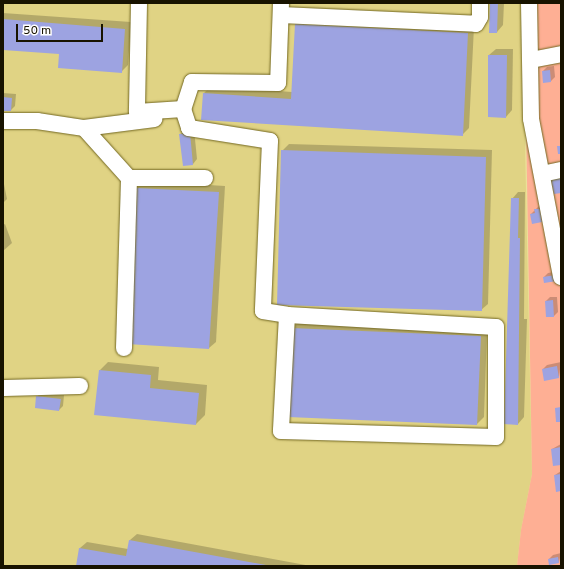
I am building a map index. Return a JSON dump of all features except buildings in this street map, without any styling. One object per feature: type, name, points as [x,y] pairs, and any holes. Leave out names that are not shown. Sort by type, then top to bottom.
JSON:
[{"type":"lane","points":[[139,3],[137,112],[184,112]]},
{"type":"lane","points":[[286,315],[281,431],[496,437],[496,327],[286,315],[263,311],[270,141],[189,128],[184,112],[192,82],[278,83],[281,9],[476,24],[480,17],[480,3]]},
{"type":"lane","points":[[529,3],[531,119],[561,277]]},
{"type":"lane","points":[[531,60],[561,54]]},
{"type":"lane","points":[[3,121],[37,121],[84,128],[184,112]]},
{"type":"lane","points":[[84,128],[129,178],[124,348]]},
{"type":"lane","points":[[542,174],[561,170]]},
{"type":"lane","points":[[129,178],[205,178]]},
{"type":"lane","points":[[3,388],[80,386]]},
{"type":"shaded area","points":[[3,3],[522,3],[532,474],[521,530],[517,566],[3,566]]},
{"type":"shaded area","points":[[524,3],[561,3],[561,566],[517,566],[521,530],[532,474]]}]
